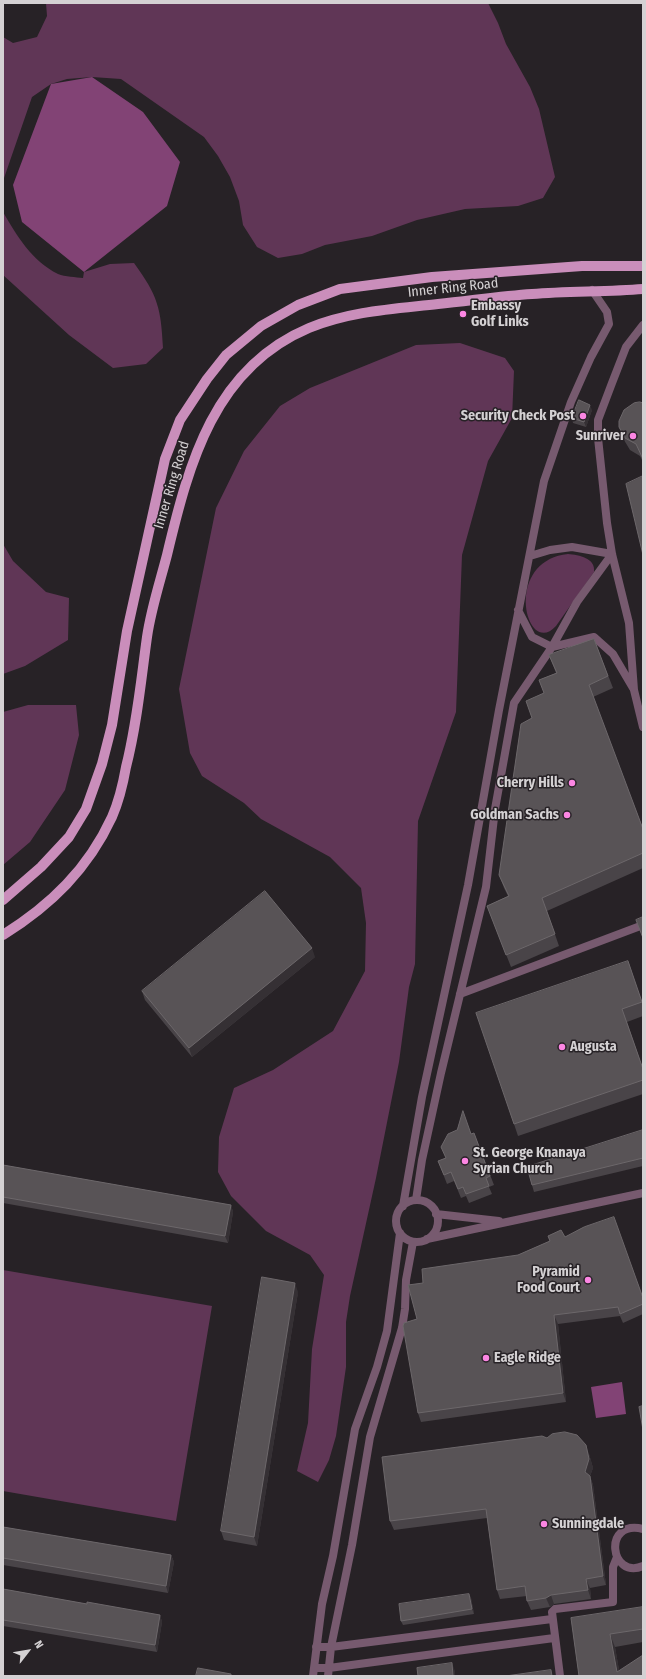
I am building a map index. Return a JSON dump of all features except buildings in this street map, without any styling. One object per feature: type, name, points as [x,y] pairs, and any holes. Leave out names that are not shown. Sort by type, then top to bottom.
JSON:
[{"type":"main road","name":"Inner Ring Road","points":[[3,900],[41,867],[70,837],[86,809],[102,764],[112,725],[127,631],[165,459],[180,420],[207,379],[226,355],[261,326],[298,305],[340,289],[432,277],[582,266],[643,266]]},
{"type":"main road","name":"Inner Ring Road","points":[[3,936],[30,918],[59,894],[84,865],[112,818],[119,797],[135,729],[148,633],[181,496],[201,438],[224,399],[242,374],[276,346],[308,329],[339,318],[371,311],[530,294],[592,290],[643,289]]},
{"type":"street","points":[[554,1638],[328,1672],[314,1672],[316,1647],[355,1429],[377,1367],[387,1331],[400,1234],[396,1219],[403,1206],[422,1097],[468,885],[518,610],[544,481],[571,402],[591,357],[609,324],[607,312],[592,290]]},
{"type":"street","points":[[643,325],[626,347],[598,420],[598,438],[612,554],[629,623],[634,690],[643,727]]},
{"type":"street","points":[[530,556],[550,550],[572,547],[612,554]]},
{"type":"street","points":[[416,1200],[429,1125],[486,887],[495,809],[514,703],[552,647],[578,602],[612,554]]},
{"type":"street","points":[[518,610],[532,637],[552,647],[594,637],[613,654],[634,690]]},
{"type":"street","points":[[460,994],[643,925]]},
{"type":"street","points":[[400,1234],[405,1239],[413,1242],[420,1242],[505,1221],[643,1192]]},
{"type":"street","points":[[403,1206],[416,1200],[428,1204],[436,1214],[436,1228],[427,1240]]},
{"type":"street","points":[[436,1214],[505,1221]]},
{"type":"street","points":[[328,1672],[331,1647],[352,1545],[370,1437],[402,1328],[405,1309],[406,1280],[413,1242]]},
{"type":"street","points":[[643,1529],[636,1527],[620,1533],[616,1540],[614,1549],[622,1564],[630,1568],[643,1566]]},
{"type":"street","points":[[560,1676],[554,1638],[552,1612],[555,1609],[613,1602],[613,1567],[617,1557]]},
{"type":"street","points":[[316,1647],[331,1647],[552,1619]]},
{"type":"shaded area","points":[[46,3],[488,3],[506,44],[530,87],[539,109],[555,177],[543,198],[518,206],[465,209],[417,220],[372,236],[325,245],[302,254],[278,258],[257,247],[243,225],[239,201],[230,177],[218,156],[204,137],[121,79],[92,77],[67,79],[51,84],[32,97],[3,181],[3,37],[13,43],[37,37],[47,16]]},
{"type":"shaded area","points":[[92,77],[143,112],[180,162],[167,206],[84,272],[22,222],[13,185],[51,84]]},
{"type":"shaded area","points":[[3,212],[20,239],[33,255],[49,269],[58,274],[83,278],[84,272],[110,264],[134,263],[142,274],[157,303],[161,322],[163,348],[146,364],[113,368],[69,335],[3,275]]},
{"type":"shaded area","points":[[460,343],[505,358],[514,371],[512,418],[488,461],[462,555],[456,712],[418,821],[415,964],[409,987],[399,1062],[376,1178],[350,1296],[346,1322],[346,1367],[336,1436],[329,1460],[318,1482],[297,1471],[308,1423],[312,1349],[324,1275],[310,1255],[266,1231],[231,1196],[218,1172],[219,1137],[234,1088],[273,1070],[333,1031],[365,971],[366,923],[361,888],[330,857],[261,819],[244,803],[202,776],[190,753],[179,689],[216,508],[244,451],[280,406],[310,388],[416,345]]},
{"type":"shaded area","points":[[3,544],[13,561],[46,592],[69,598],[68,640],[25,666],[3,674]]},
{"type":"shaded area","points":[[568,554],[582,556],[590,560],[594,567],[594,572],[556,626],[545,633],[536,630],[529,620],[526,605],[527,589],[534,573],[547,560]]},
{"type":"shaded area","points":[[28,705],[76,705],[79,735],[65,790],[30,842],[3,865],[3,712]]},
{"type":"shaded area","points":[[3,1270],[212,1306],[176,1521],[3,1491]]},
{"type":"shaded area","points":[[622,1382],[626,1414],[596,1418],[591,1387]]},
{"type":"place","name":"Embassy Golf Links","points":[[463,314]]},
{"type":"place","name":"Security Check Post","points":[[583,416]]},
{"type":"place","name":"Sunriver","points":[[633,436]]},
{"type":"place","name":"Cherry Hills","points":[[572,783]]},
{"type":"place","name":"Goldman Sachs","points":[[567,815]]},
{"type":"place","name":"Augusta","points":[[562,1047]]},
{"type":"place","name":"St. George Knanaya Syrian Church","points":[[465,1161]]},
{"type":"place","name":"Pyramid Food Court","points":[[588,1280]]},
{"type":"place","name":"Eagle Ridge","points":[[486,1358]]},
{"type":"place","name":"Sunningdale","points":[[544,1524]]}]
